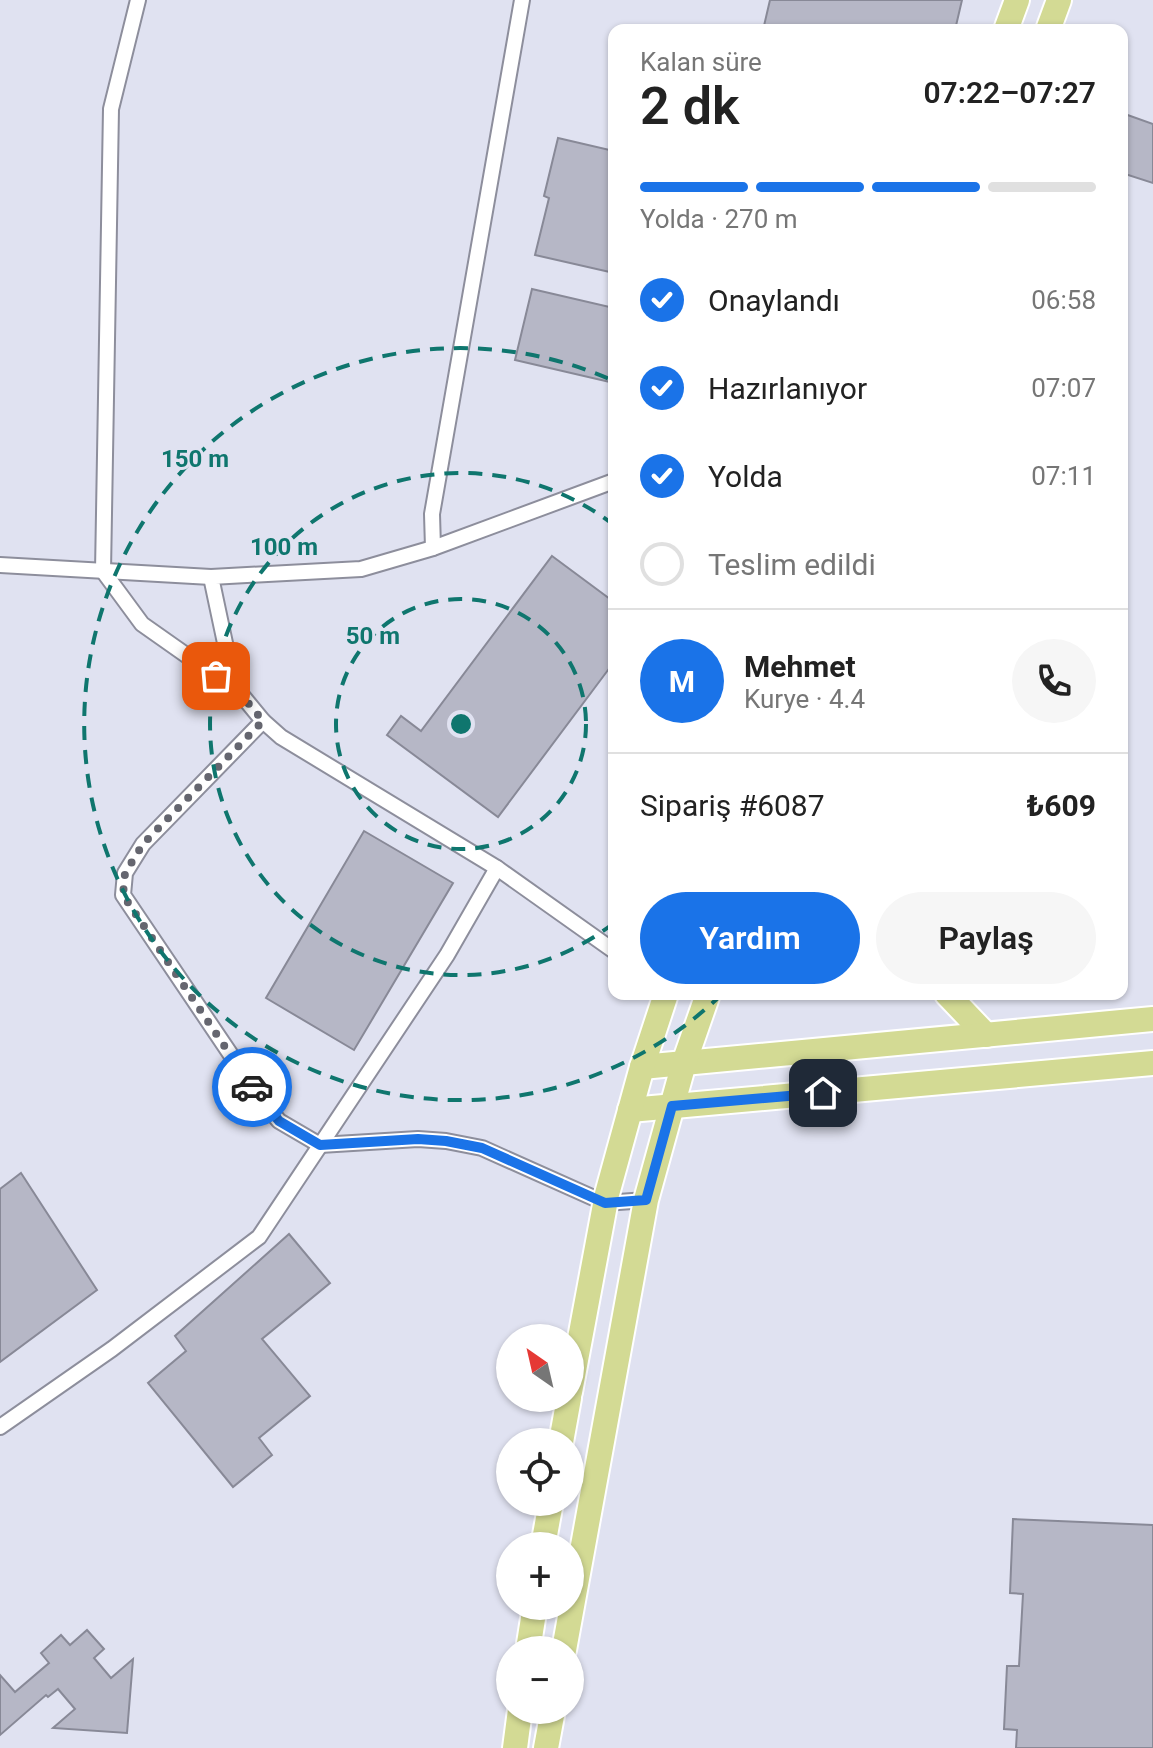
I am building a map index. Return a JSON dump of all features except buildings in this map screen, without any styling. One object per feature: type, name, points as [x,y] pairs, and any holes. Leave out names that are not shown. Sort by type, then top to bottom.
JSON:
[{"type":"main road","points":[[1008,24],[1017,0]]},
{"type":"main road","points":[[1050,24],[1059,0]]},
{"type":"main road","points":[[583,1324],[605,1203],[642,1067],[664,1000]]},
{"type":"main road","points":[[567,1636],[646,1200],[684,1063],[706,1000]]},
{"type":"main road","points":[[953,1000],[986,1035]]},
{"type":"main road","points":[[642,1067],[1153,1019]]},
{"type":"main road","points":[[630,1110],[1153,1063]]},
{"type":"main road","points":[[515,1748],[518,1724]]},
{"type":"main road","points":[[546,1748],[550,1724]]},
{"type":"street","points":[[138,0],[111,109],[103,571],[142,624],[240,693],[281,737],[497,868],[608,947]]},
{"type":"street","points":[[433,548],[432,514],[522,0]]},
{"type":"street","points":[[0,565],[211,577],[361,569],[433,548],[608,483]]},
{"type":"street","points":[[211,577],[225,643],[240,693]]},
{"type":"street","points":[[263,721],[143,844],[125,873],[123,895],[260,1098],[279,1121],[320,1145],[418,1139],[482,1148],[605,1203],[646,1200]]},
{"type":"street","points":[[0,1427],[112,1349],[259,1237],[447,955],[497,868]]},
{"type":"way so far","points":[[216,676],[240,693],[263,721],[143,844],[125,873],[123,895],[252,1087]]},
{"type":"route","points":[[252,1087],[279,1121],[320,1145],[418,1139],[482,1148],[605,1203],[646,1200],[672,1106],[823,1093]]}]
